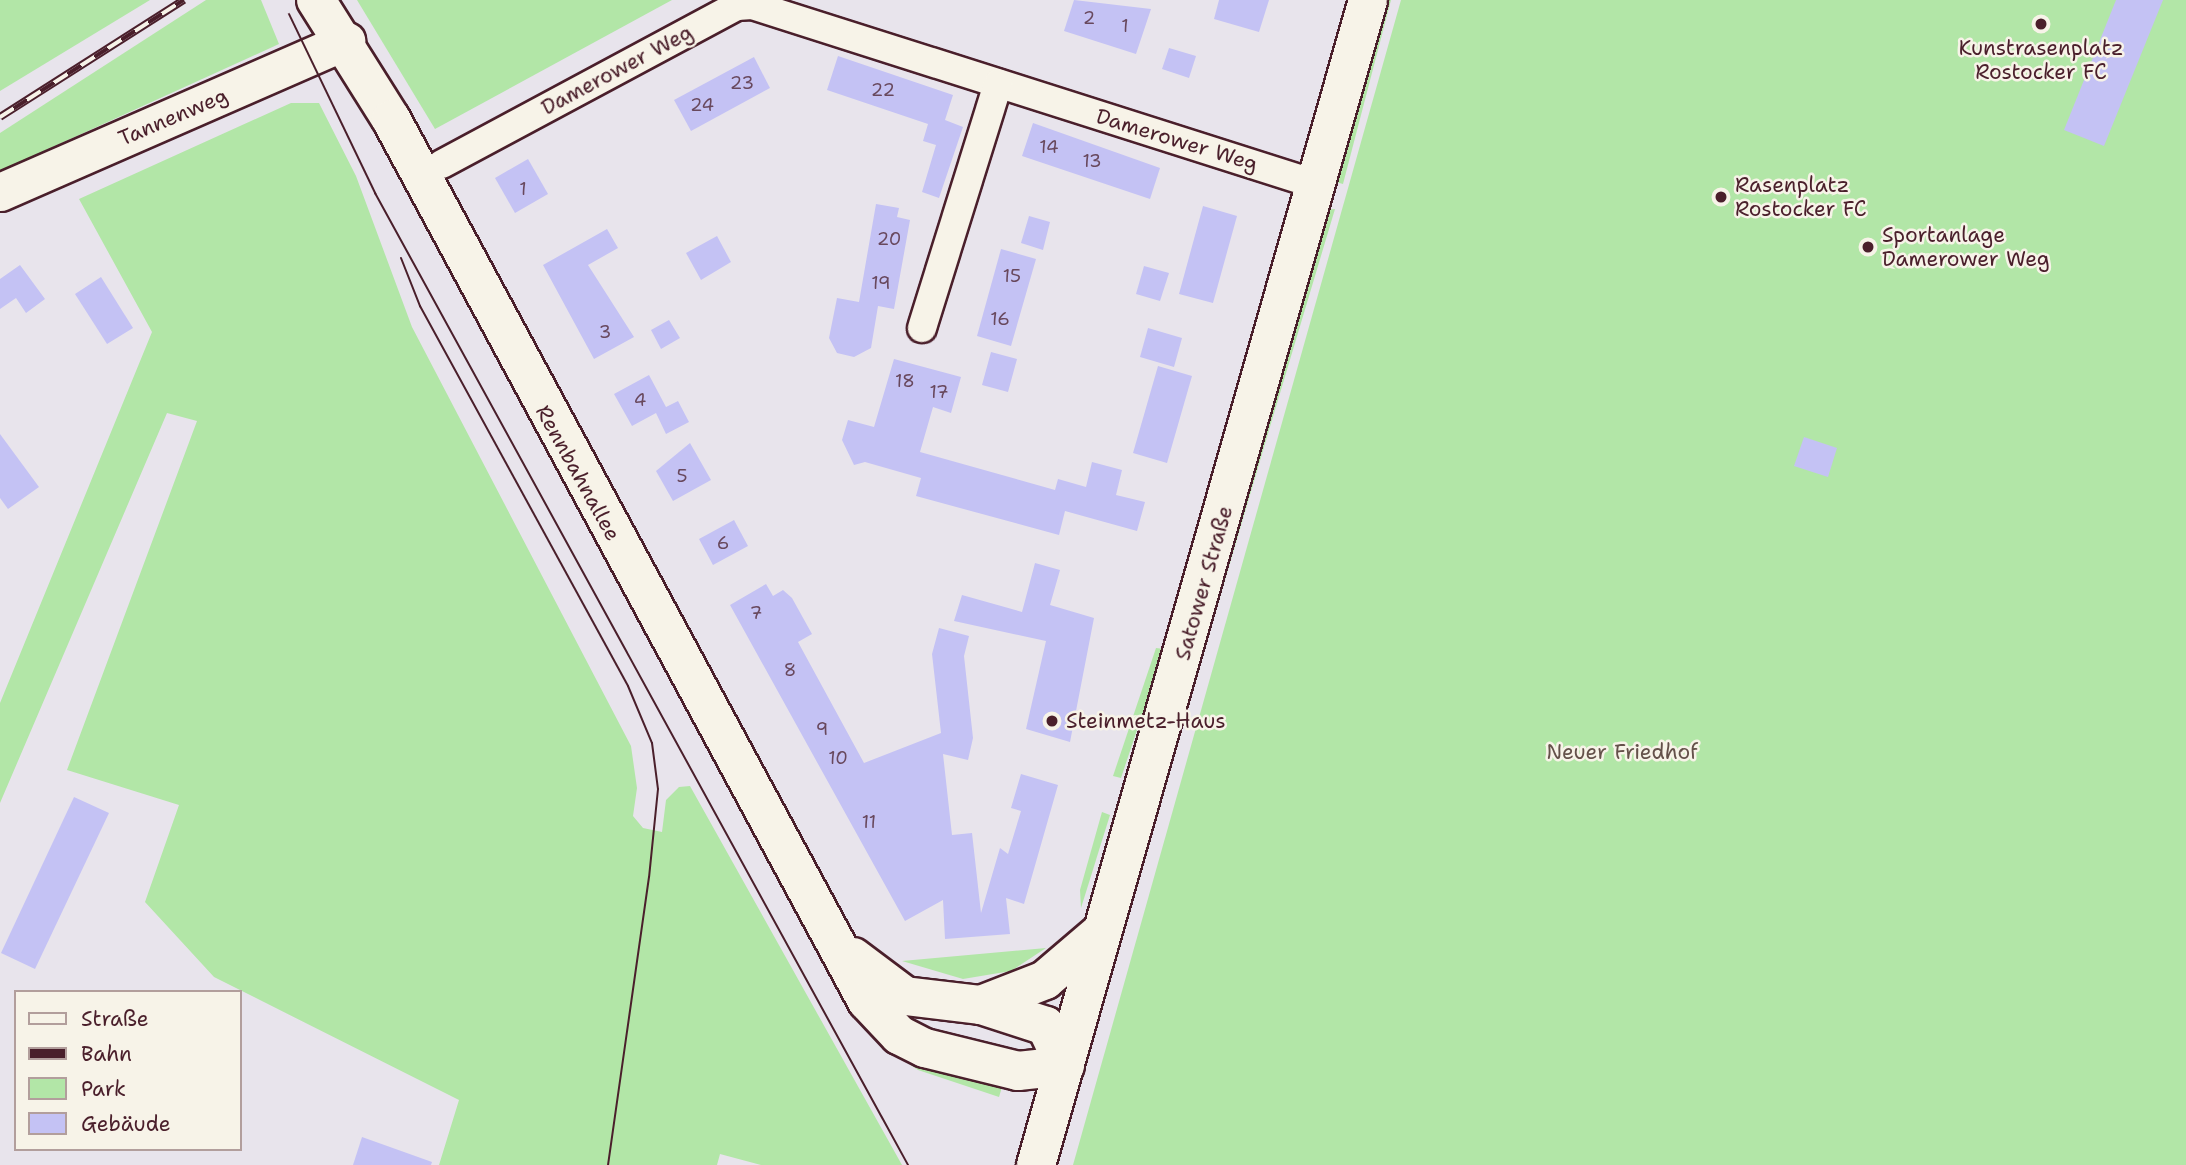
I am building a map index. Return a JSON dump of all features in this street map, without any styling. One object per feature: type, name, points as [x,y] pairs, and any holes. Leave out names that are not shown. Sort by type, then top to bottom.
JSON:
[{"type":"main road","name":"Rennbahnallee","points":[[316,0],[345,41],[840,946],[867,1002],[899,1035],[925,1048],[1010,1070],[1065,1066],[1046,1026],[981,1005],[905,996],[882,985],[840,946]]},
{"type":"main road","name":"Satower Straße","points":[[1036,1165],[1368,0]]},
{"type":"main road","name":"Rennbahnallee","points":[[981,1005],[1045,980],[1100,933]]},
{"type":"street","name":"Damerower Weg","points":[[442,164],[737,6],[752,5],[1315,184]]},
{"type":"street","name":"Tannenweg","points":[[0,192],[345,41]]},
{"type":"street","points":[[922,328],[998,84]]},
{"type":"green space","points":[[0,0],[150,0],[0,91]]},
{"type":"green space","points":[[206,0],[261,0],[279,44],[0,171],[0,133]]},
{"type":"green space","points":[[357,0],[672,0],[435,129]]},
{"type":"green space","points":[[1384,0],[1391,0],[1343,184],[1336,182]]},
{"type":"green space","name":"Neuer Friedhof","points":[[1401,0],[2186,0],[2186,1165],[1073,1165]]},
{"type":"green space","points":[[291,103],[319,103],[356,176],[412,327],[631,746],[637,788],[633,816],[643,828],[662,832],[666,800],[679,787],[690,786],[902,1165],[761,1165],[720,1154],[717,1165],[439,1165],[459,1100],[214,977],[145,902],[179,805],[67,770],[197,421],[167,413],[0,803],[0,703],[152,332],[79,199]]},
{"type":"green space","points":[[1335,209],[1128,911],[1143,833],[1325,210]]},
{"type":"green space","points":[[1156,648],[1164,649],[1121,778],[1113,776]]},
{"type":"green space","points":[[1102,812],[1110,815],[1081,908],[1080,890]]},
{"type":"green space","points":[[1046,948],[1011,971],[963,979],[902,961]]},
{"type":"green space","points":[[890,1051],[922,1065],[1002,1087],[999,1097],[918,1070]]},
{"type":"building","points":[[1074,0],[1151,9],[1136,54],[1064,31]]},
{"type":"building","points":[[1219,0],[1269,0],[1259,32],[1214,19]]},
{"type":"building","points":[[2116,0],[2163,0],[2104,146],[2064,130]]},
{"type":"building","points":[[1169,48],[1196,56],[1189,78],[1162,69]]},
{"type":"building","points":[[838,56],[953,95],[945,120],[963,127],[939,198],[922,192],[936,145],[923,141],[928,124],[827,90]]},
{"type":"building","points":[[754,57],[770,88],[691,131],[674,100]]},
{"type":"building","points":[[1033,123],[1160,168],[1150,199],[1022,156]]},
{"type":"building","points":[[528,159],[548,194],[515,213],[495,178]]},
{"type":"building","points":[[876,204],[899,208],[897,217],[910,220],[894,309],[878,306],[871,348],[854,357],[837,353],[829,338],[837,298],[859,302]]},
{"type":"building","points":[[1203,206],[1237,216],[1213,303],[1179,294]]},
{"type":"building","points":[[1029,216],[1050,222],[1043,250],[1021,243]]},
{"type":"building","points":[[607,229],[618,248],[588,265],[634,337],[594,359],[543,265]]},
{"type":"building","points":[[717,236],[731,262],[701,280],[686,253]]},
{"type":"building","points":[[1001,249],[1036,259],[1011,346],[977,336]]},
{"type":"building","points":[[20,265],[45,299],[26,313],[16,298],[0,309],[0,279]]},
{"type":"building","points":[[1144,266],[1169,273],[1160,301],[1136,294]]},
{"type":"building","points":[[101,277],[133,328],[107,344],[75,294]]},
{"type":"building","points":[[669,320],[680,338],[661,349],[651,330]]},
{"type":"building","points":[[1148,328],[1182,338],[1174,367],[1140,357]]},
{"type":"building","points":[[991,352],[1017,359],[1008,392],[982,385]]},
{"type":"building","points":[[894,359],[961,377],[951,413],[933,407],[920,452],[1055,490],[1058,479],[1086,487],[1092,462],[1122,470],[1116,495],[1145,502],[1137,531],[1065,511],[1059,535],[916,496],[921,478],[865,462],[854,465],[842,440],[848,420],[874,427]]},
{"type":"building","points":[[1158,366],[1192,376],[1167,463],[1133,453]]},
{"type":"building","points":[[649,375],[666,407],[678,401],[689,422],[666,434],[656,413],[632,426],[614,394]]},
{"type":"building","points":[[0,434],[39,487],[8,509],[0,498]]},
{"type":"building","points":[[1804,437],[1837,448],[1828,477],[1794,466]]},
{"type":"building","points":[[690,443],[711,480],[673,501],[656,471]]},
{"type":"building","points":[[734,520],[748,546],[713,565],[699,539]]},
{"type":"building","points":[[1035,563],[1060,570],[1050,605],[1094,618],[1070,742],[1026,729],[1046,641],[954,621],[962,595],[1022,612]]},
{"type":"building","points":[[766,584],[773,596],[783,590],[792,598],[812,634],[798,642],[864,763],[941,733],[932,654],[939,628],[969,636],[964,656],[973,738],[968,760],[943,754],[952,835],[972,833],[981,913],[1000,848],[1008,854],[1021,811],[1011,808],[1021,774],[1058,785],[1024,904],[1006,898],[1010,934],[945,939],[943,900],[905,921],[730,605]]},
{"type":"building","points":[[74,797],[109,813],[35,969],[1,953]]},
{"type":"building","points":[[362,1137],[432,1162],[431,1165],[353,1165]]},
{"type":"tram line","points":[[289,14],[375,193],[908,1165]]},
{"type":"tram line","points":[[401,258],[420,306],[628,686],[652,743],[658,789],[649,877],[608,1165]]},
{"type":"railway","points":[[0,117],[184,0]]},
{"type":"place","name":"Kunstrasenplatz Rostocker FC","points":[[2041,24]]},
{"type":"place","name":"Rasenplatz Rostocker FC","points":[[1721,197]]},
{"type":"place","name":"Sportanlage Damerower Weg","points":[[1868,247]]},
{"type":"place","name":"Steinmetz-Haus","points":[[1052,721]]}]
